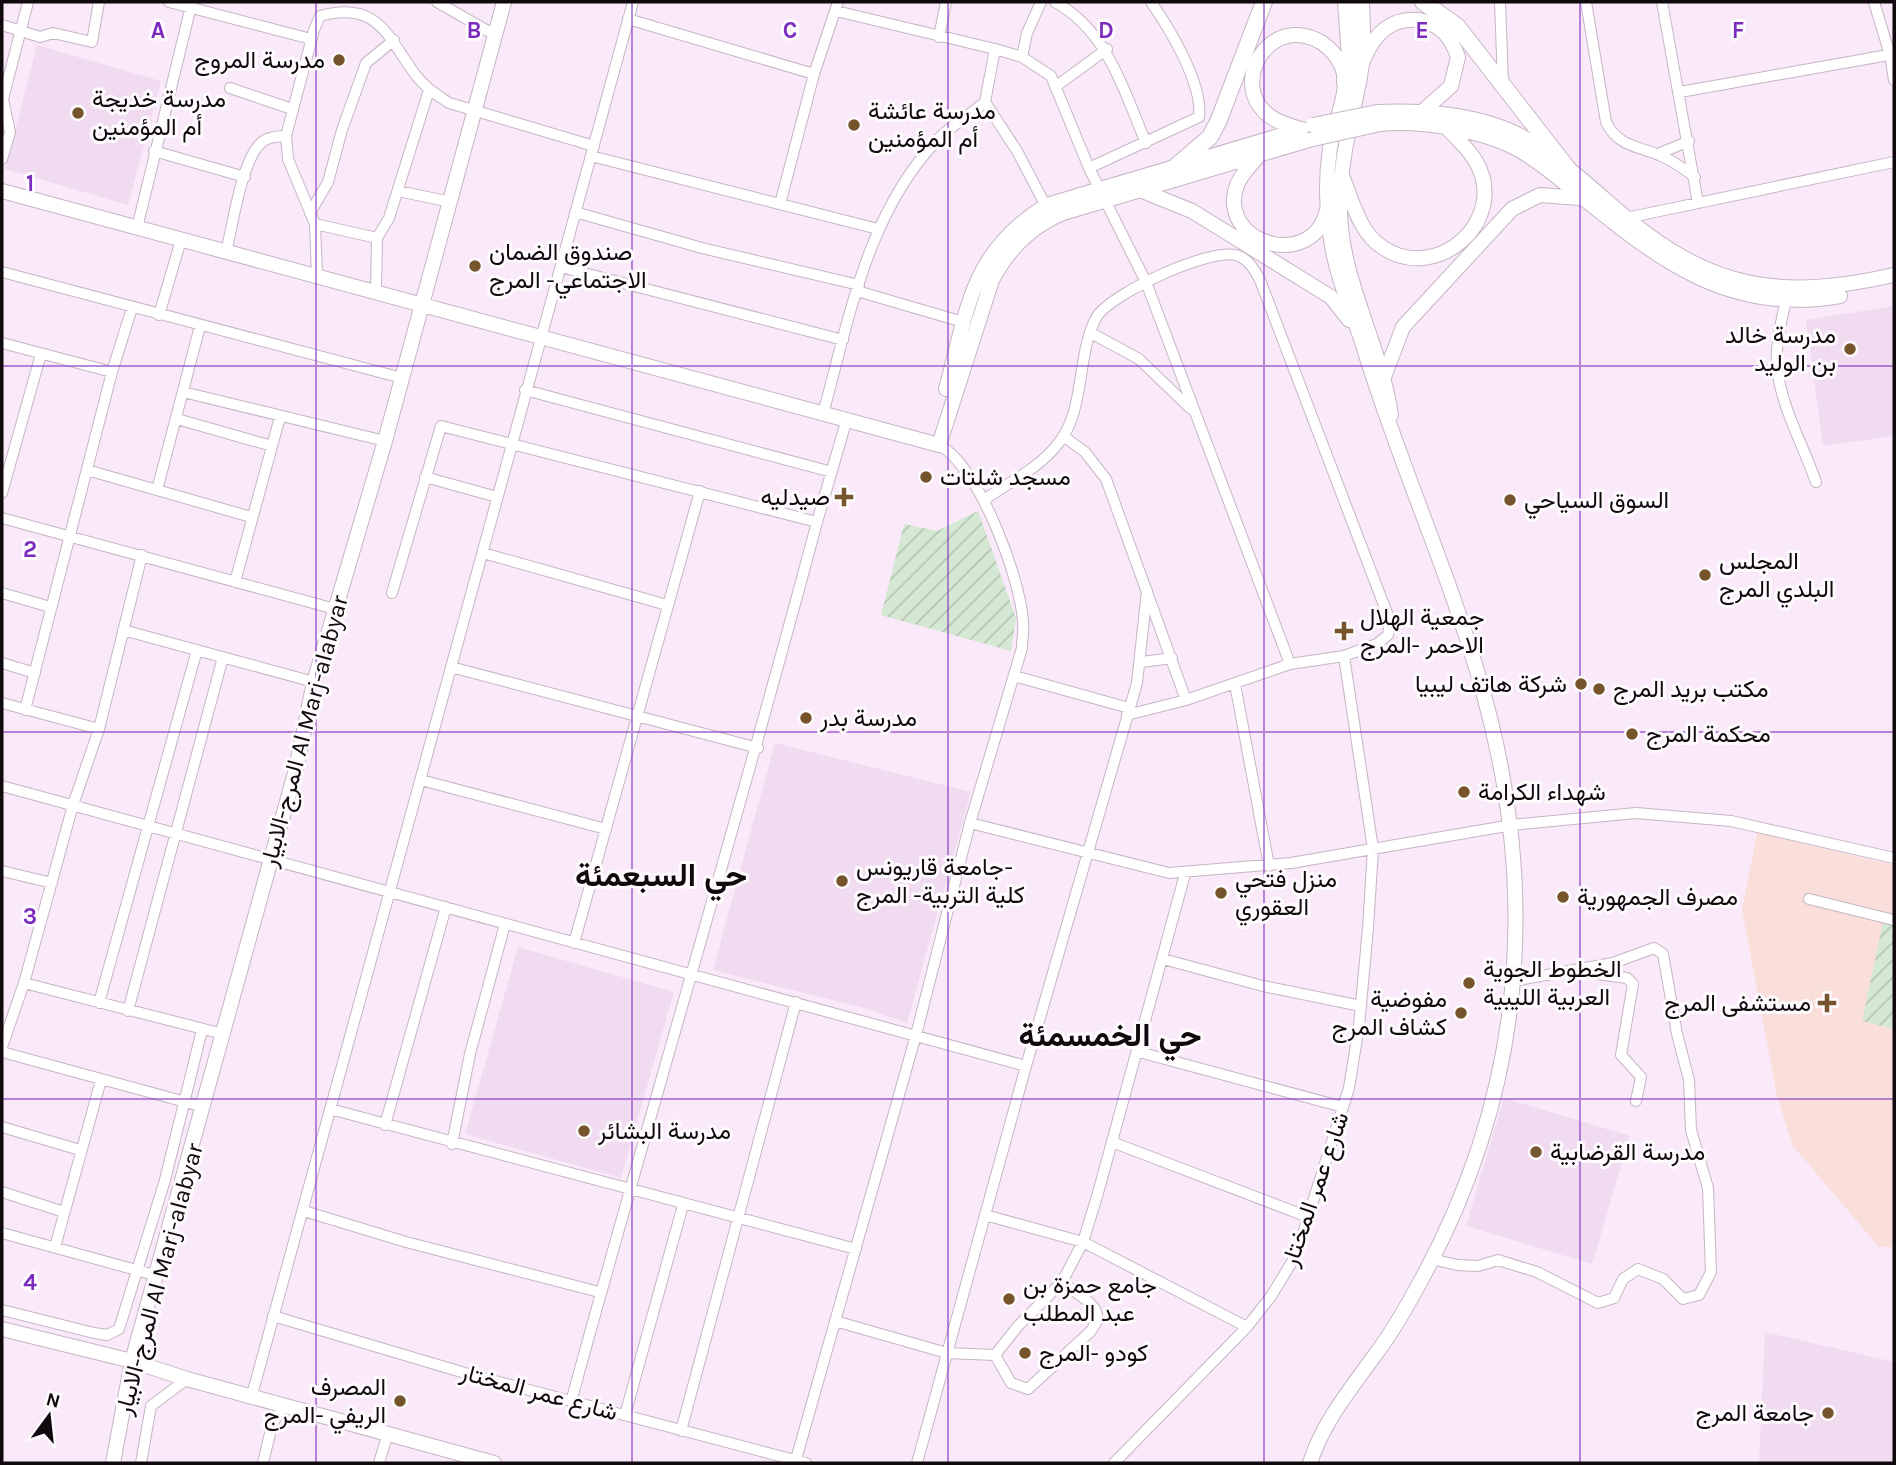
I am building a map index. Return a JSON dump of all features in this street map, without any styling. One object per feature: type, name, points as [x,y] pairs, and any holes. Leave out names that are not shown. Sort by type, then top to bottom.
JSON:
[{"type":"highway","points":[[1345,82],[1351,45],[1346,2]]},
{"type":"highway","points":[[1361,2],[1363,58]]},
{"type":"highway","points":[[1423,2],[1457,26],[1568,169]]},
{"type":"highway","points":[[1175,167],[1210,137],[1218,122],[1261,4]]},
{"type":"main road","name":"المرج-الابيار Al Marj-alabyar","points":[[113,1463],[132,1361],[158,1276],[296,769],[314,682],[385,441],[504,2]]},
{"type":"main road","points":[[1394,434],[1384,377],[1357,299],[1342,233],[1341,175],[1363,58],[1385,28],[1404,19],[1430,22],[1444,31],[1458,57],[1455,79],[1445,93],[1422,112]]},
{"type":"main road","points":[[1307,131],[1273,119],[1256,101],[1251,82],[1256,60],[1263,50],[1280,38],[1292,35],[1318,40],[1334,54],[1345,82],[1330,147],[1327,209],[1334,250],[1380,405],[1394,434],[1442,565],[1481,686],[1512,825],[1517,895],[1513,981],[1506,1040],[1484,1135],[1460,1204],[1396,1326],[1331,1417],[1310,1463]]},
{"type":"main road","points":[[935,444],[963,322],[987,259],[1010,231],[1049,211],[1175,167],[1307,131],[1378,118],[1422,112],[1508,130],[1568,169],[1661,244],[1699,266],[1760,285],[1820,289],[1894,275]]},
{"type":"main road","points":[[1378,118],[1447,128],[1513,147],[1665,262],[1725,289],[1786,299],[1819,299],[1894,285]]},
{"type":"main road","points":[[1341,175],[1356,212],[1381,247],[1404,257],[1425,258],[1447,253],[1465,240],[1477,223],[1483,189],[1475,160],[1447,128]]},
{"type":"main road","points":[[1103,194],[1138,189],[1260,154],[1307,131]]},
{"type":"main road","points":[[1260,154],[1238,183],[1234,199],[1242,225],[1251,235],[1274,246],[1299,243],[1319,229],[1327,209]]},
{"type":"main road","points":[[1138,189],[1177,202],[1331,298],[1347,316],[1362,343]]},
{"type":"main road","points":[[2,191],[935,444]]},
{"type":"main road","points":[[1384,377],[1403,327],[1512,209],[1530,198],[1548,194],[1606,201]]},
{"type":"main road","points":[[935,444],[992,279],[1004,257],[1049,211]]},
{"type":"main road","points":[[2,1329],[132,1361],[187,1379],[494,1463]]},
{"type":"street","points":[[2,159],[10,132],[3,99],[28,2]]},
{"type":"street","points":[[2,25],[40,37],[52,33],[92,42],[99,2]]},
{"type":"street","points":[[169,2],[191,4],[311,39]]},
{"type":"street","points":[[437,2],[495,36]]},
{"type":"street","points":[[252,1395],[633,2]]},
{"type":"street","points":[[939,37],[946,2]]},
{"type":"street","points":[[1022,57],[1033,16],[1041,2]]},
{"type":"street","points":[[1055,2],[1079,20],[1107,49],[1146,143]]},
{"type":"street","points":[[1089,168],[1199,117],[1200,108],[1171,32],[1151,2]]},
{"type":"street","points":[[1500,2],[1503,83]]},
{"type":"street","points":[[1586,2],[1606,122],[1617,139],[1629,146],[1658,154],[1695,177]]},
{"type":"street","points":[[1662,2],[1698,203]]},
{"type":"street","points":[[1874,2],[1892,54],[1894,80]]},
{"type":"street","points":[[137,228],[191,4]]},
{"type":"street","points":[[780,204],[814,74],[837,7],[939,37],[995,49],[1040,66],[1051,76],[1089,168],[1146,282],[1290,664]]},
{"type":"street","points":[[317,275],[313,219],[288,159],[286,136],[311,39],[320,16],[342,9],[371,13],[387,27],[415,75],[429,90],[449,103],[592,151],[878,229]]},
{"type":"street","points":[[628,19],[814,74]]},
{"type":"street","points":[[313,219],[328,182],[342,130],[366,63],[394,40]]},
{"type":"street","points":[[995,49],[985,102],[1049,211]]},
{"type":"street","points":[[1055,87],[1107,49]]},
{"type":"street","points":[[1680,92],[1892,54]]},
{"type":"street","points":[[230,88],[292,109]]},
{"type":"street","points":[[376,291],[377,238],[389,218],[429,90]]},
{"type":"street","points":[[823,414],[858,288],[878,229],[894,195],[939,138],[985,102]]},
{"type":"street","points":[[226,252],[245,177],[260,144],[271,137],[286,136]]},
{"type":"street","points":[[1658,154],[1689,141]]},
{"type":"street","points":[[154,151],[245,177]]},
{"type":"street","points":[[1626,218],[1894,162]]},
{"type":"street","points":[[398,191],[451,202]]},
{"type":"street","points":[[575,212],[858,288],[963,322]]},
{"type":"street","points":[[313,219],[377,238]]},
{"type":"street","points":[[159,315],[181,240]]},
{"type":"street","points":[[984,500],[1043,459],[1063,436],[1091,333],[1101,310],[1146,282],[1224,253],[1239,256],[1251,265],[1260,280],[1390,621],[1386,639],[1344,656],[1290,664],[1186,700],[1128,712],[1014,676]]},
{"type":"street","points":[[561,267],[844,340]]},
{"type":"street","points":[[2,272],[402,378]]},
{"type":"street","points":[[1786,299],[1778,339],[1777,370],[1791,417],[1816,482]]},
{"type":"street","points":[[24,710],[112,372],[132,308]]},
{"type":"street","points":[[157,489],[200,326]]},
{"type":"street","points":[[1091,333],[1139,359],[1196,414]]},
{"type":"street","points":[[2,343],[112,372]]},
{"type":"street","points":[[2,493],[7,450],[41,354]]},
{"type":"street","points":[[526,390],[832,472]]},
{"type":"street","points":[[183,392],[385,441]]},
{"type":"street","points":[[235,582],[280,417]]},
{"type":"street","points":[[177,419],[272,446]]},
{"type":"street","points":[[571,1402],[599,1292],[758,748],[846,422]]},
{"type":"street","points":[[391,593],[441,426],[817,522]]},
{"type":"street","points":[[1063,436],[1085,452],[1106,479],[1186,700]]},
{"type":"street","points":[[799,1462],[835,1321],[916,1035],[970,823],[1021,649],[1023,622],[1011,571],[984,500],[957,458],[935,444]]},
{"type":"street","points":[[87,470],[251,517]]},
{"type":"street","points":[[425,477],[497,497]]},
{"type":"street","points":[[574,943],[700,491]]},
{"type":"street","points":[[2,518],[335,609]]},
{"type":"street","points":[[483,553],[667,606]]},
{"type":"street","points":[[142,555],[99,729],[73,805],[24,983],[2,1049],[101,1080],[204,1107]]},
{"type":"street","points":[[917,1463],[1026,1066],[1142,662],[1147,591]]},
{"type":"street","points":[[2,593],[50,607]]},
{"type":"street","points":[[123,630],[314,682]]},
{"type":"street","points":[[99,1003],[197,650]]},
{"type":"street","name":"شارع عمر المختار","points":[[1114,1463],[1247,1327],[1287,1272],[1308,1217],[1343,1107],[1355,1056],[1361,1006],[1373,849],[1344,656]]},
{"type":"street","points":[[128,1011],[223,657]]},
{"type":"street","points":[[1142,662],[1172,658]]},
{"type":"street","points":[[2,663],[35,673]]},
{"type":"street","points":[[451,667],[758,748]]},
{"type":"street","points":[[1235,684],[1269,866]]},
{"type":"street","points":[[2,702],[99,729]]},
{"type":"street","points":[[421,780],[606,829]]},
{"type":"street","points":[[2,786],[271,856],[505,924],[1026,1066]]},
{"type":"street","points":[[970,823],[1088,855],[1185,874],[1269,866],[1512,825],[1608,814],[1678,815],[1760,827],[1894,858]]},
{"type":"street","points":[[2,871],[52,883]]},
{"type":"street","points":[[995,1355],[1018,1325],[1062,1282],[1083,1242],[1139,1052],[1185,874]]},
{"type":"street","points":[[1809,898],[1894,920]]},
{"type":"street","points":[[385,1125],[446,907]]},
{"type":"street","points":[[452,1144],[470,1054],[505,924]]},
{"type":"street","points":[[1433,1259],[1457,1265],[1478,1265],[1498,1260],[1536,1272],[1598,1304],[1614,1298],[1623,1279],[1638,1269],[1663,1279],[1684,1299],[1699,1295],[1711,1272],[1708,1188],[1691,1130],[1689,1080],[1677,1034],[1666,957],[1654,948],[1577,971],[1513,981]]},
{"type":"street","points":[[1163,959],[1262,986],[1361,1006]]},
{"type":"street","points":[[1577,971],[1627,978],[1633,984],[1621,1055],[1641,1077],[1636,1101]]},
{"type":"street","points":[[24,983],[223,1034]]},
{"type":"street","points":[[681,1431],[796,1003]]},
{"type":"street","points":[[2,1310],[94,1333],[114,1332],[125,1318],[185,1103],[202,1030]]},
{"type":"street","points":[[1139,1052],[1343,1107]]},
{"type":"street","points":[[55,1247],[101,1080]]},
{"type":"street","points":[[330,1109],[452,1144],[856,1249]]},
{"type":"street","points":[[2,1127],[80,1150]]},
{"type":"street","points":[[1112,1142],[1308,1217]]},
{"type":"street","points":[[2,1192],[64,1212]]},
{"type":"street","points":[[625,1415],[682,1205]]},
{"type":"street","points":[[304,1211],[406,1242],[599,1292]]},
{"type":"street","points":[[985,1215],[1083,1242],[1247,1327]]},
{"type":"street","points":[[2,1233],[158,1276]]},
{"type":"street","points":[[995,1355],[1011,1383],[1028,1389],[1091,1331],[1098,1319],[1095,1309],[1062,1282]]},
{"type":"street","name":"شارع عمر المختار","points":[[273,1316],[571,1402],[799,1462]]},
{"type":"street","points":[[835,1321],[947,1353],[995,1355]]},
{"type":"street","points":[[141,1463],[151,1406],[187,1379]]},
{"type":"street","points":[[263,1463],[272,1425],[283,1406]]},
{"type":"street","points":[[379,1463],[387,1433]]},
{"type":"shaded area","points":[[37,45],[161,81],[128,205],[5,169]]},
{"type":"shaded area","points":[[1894,306],[1894,436],[1823,446],[1806,320]]},
{"type":"shaded area","name":"جامعة قاريونس- كلية التربية- المرج","points":[[775,743],[971,792],[907,1023],[867,1009],[713,970]]},
{"type":"shaded area","name":"مستشفى المرج","points":[[1757,833],[1894,865],[1894,1247],[1879,1247],[1793,1146],[1777,1096],[1742,910]]},
{"type":"shaded area","points":[[518,947],[674,992],[621,1178],[465,1134]]},
{"type":"shaded area","points":[[1504,1098],[1630,1136],[1592,1264],[1466,1226]]},
{"type":"shaded area","name":"جامعة المرج","points":[[1765,1332],[1894,1362],[1894,1463],[1759,1463]]},
{"type":"green space","points":[[978,511],[1016,618],[1011,651],[881,615],[904,524],[937,531]]},
{"type":"green space","points":[[1883,922],[1894,925],[1894,1029],[1862,1021]]},
{"type":"place","name":"مدرسة المروج","points":[[339,60]]},
{"type":"place","name":"مدرسة خديجة أم المؤمنين","points":[[78,113]]},
{"type":"place","name":"مدرسة عائشة أم المؤمنين","points":[[854,125]]},
{"type":"place","name":"صندوق الضمان الاجتماعي- المرج","points":[[475,266]]},
{"type":"place","name":"مدرسة خالد بن الوليد","points":[[1850,349]]},
{"type":"place","name":"مسجد شلتات","points":[[926,477]]},
{"type":"place","name":"صيدليه","points":[[844,497]]},
{"type":"place","name":"السوق السياحي","points":[[1510,500]]},
{"type":"place","name":"المجلس البلدي المرج","points":[[1705,575]]},
{"type":"place","name":"جمعية الهلال الاحمر -المرج","points":[[1344,631]]},
{"type":"place","name":"شركة هاتف ليبيا","points":[[1581,684]]},
{"type":"place","name":"مكتب بريد المرج","points":[[1599,689]]},
{"type":"place","name":"مدرسة بدر","points":[[806,718]]},
{"type":"place","name":"محكمة المرج","points":[[1632,734]]},
{"type":"place","name":"شهداء الكرامة","points":[[1464,792]]},
{"type":"place","name":"جامعة قاريونس- كلية التربية- المرج","points":[[842,881]]},
{"type":"place","name":"منزل فتحي العقوري","points":[[1221,893]]},
{"type":"place","name":"مصرف الجمهورية","points":[[1563,897]]},
{"type":"place","name":"الخطوط الجوية العربية الليبية","points":[[1469,983]]},
{"type":"place","name":"مستشفى المرج","points":[[1827,1003]]},
{"type":"place","name":"مفوضية كشاف المرج","points":[[1461,1013]]},
{"type":"place","name":"مدرسة البشائر","points":[[584,1131]]},
{"type":"place","name":"مدرسة القرضابية","points":[[1536,1152]]},
{"type":"place","name":"جامع حمزة بن عبد المطلب","points":[[1009,1299]]},
{"type":"place","name":"كودو -المرج","points":[[1025,1353]]},
{"type":"place","name":"المصرف الريفي -المرج","points":[[400,1401]]},
{"type":"place","name":"جامعة المرج","points":[[1828,1413]]},
{"type":"district","name":"حي السبعمئة","points":[[661,875]]},
{"type":"district","name":"حي الخمسمئة","points":[[1110,1035]]}]
